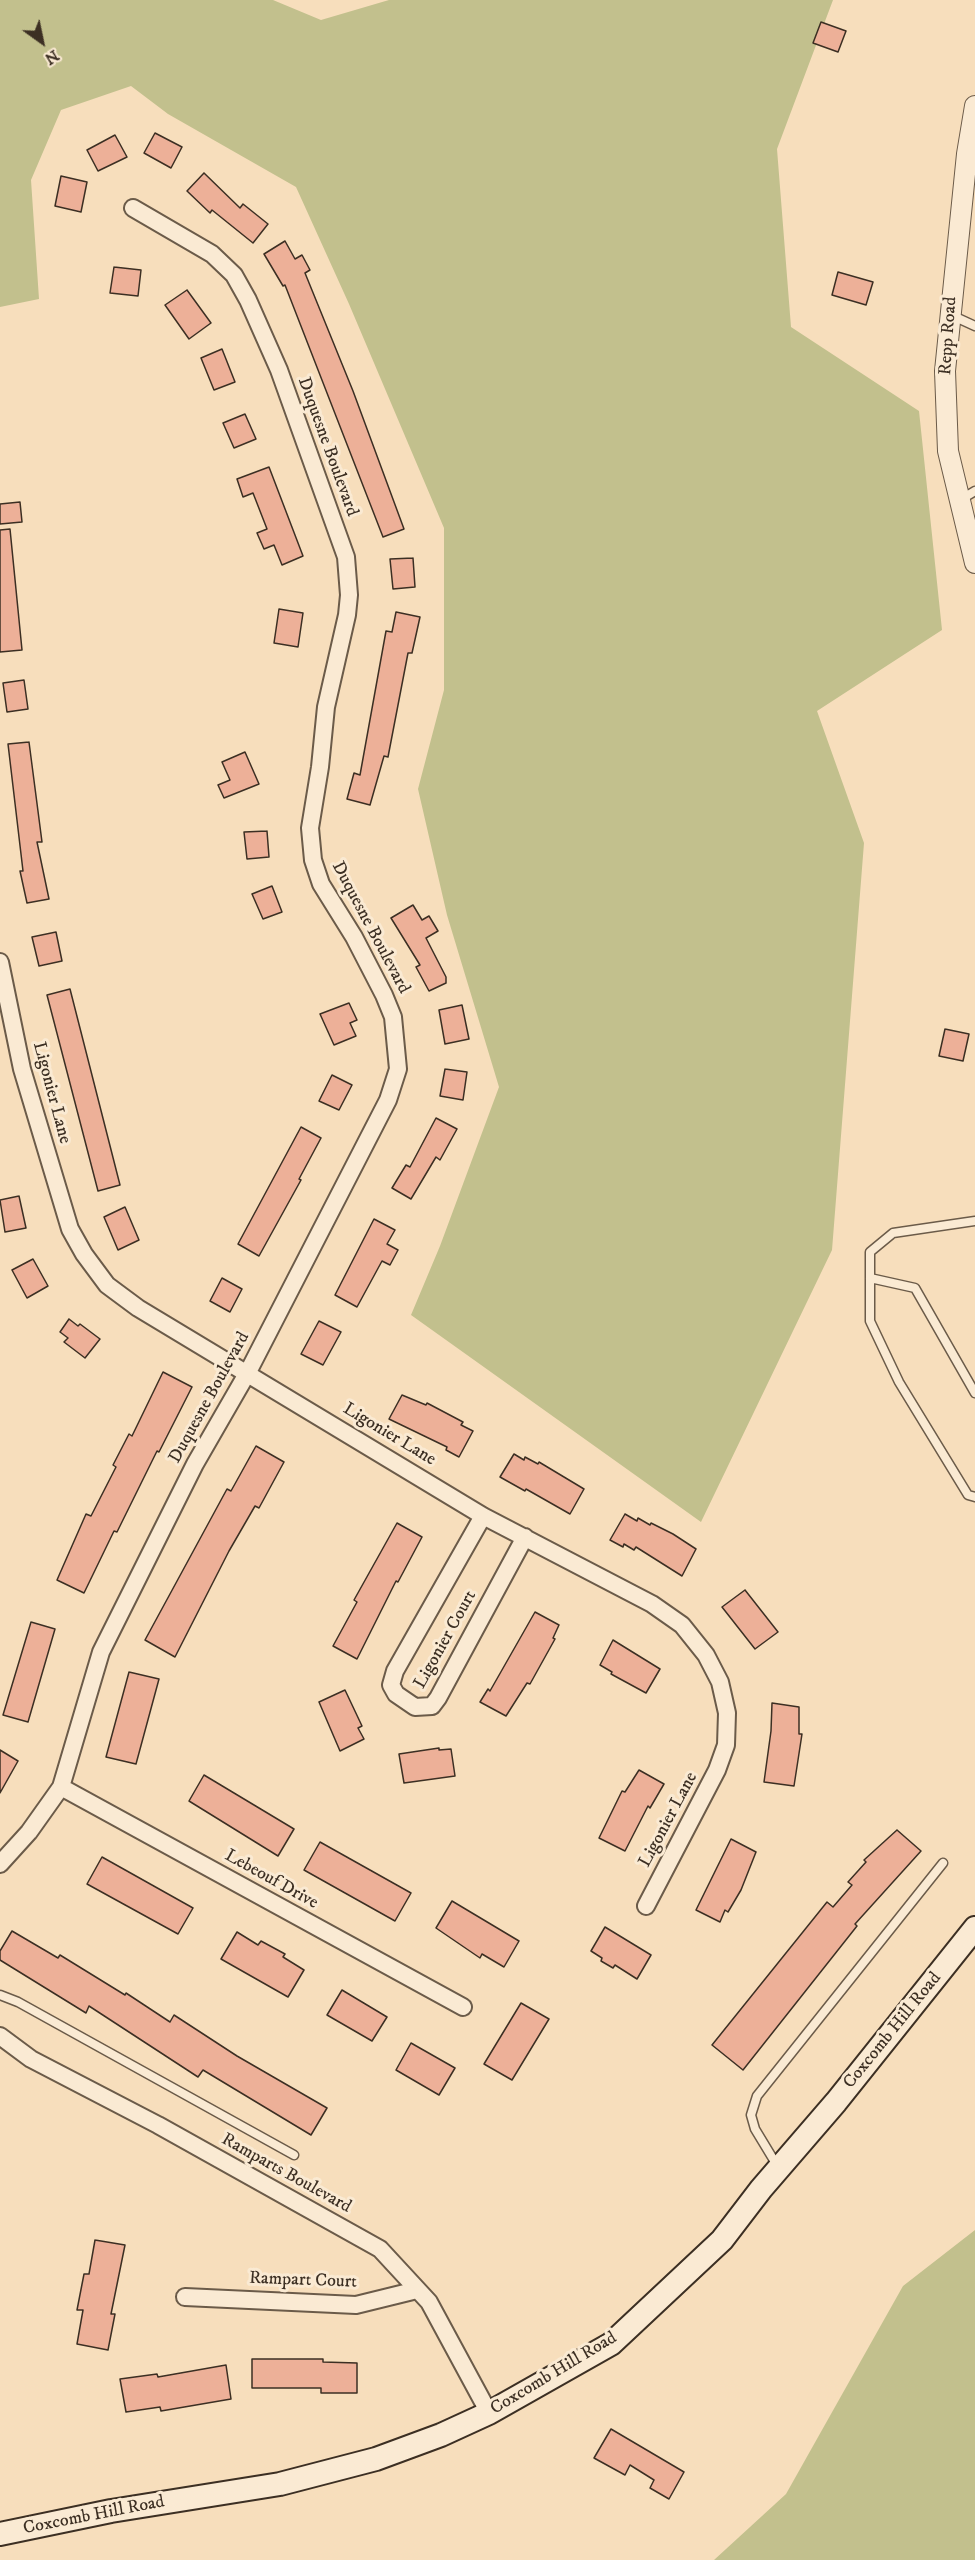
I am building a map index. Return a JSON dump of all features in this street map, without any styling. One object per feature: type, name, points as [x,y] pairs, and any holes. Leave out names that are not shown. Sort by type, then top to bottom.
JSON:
[{"type":"main road","name":"Coxcomb Hill Road","points":[[0,2534],[111,2511],[280,2484],[376,2459],[441,2435],[489,2413],[611,2344],[722,2240],[761,2189],[779,2170],[975,1928]]},
{"type":"street","name":"Repp Road","points":[[975,106],[967,153],[945,371],[948,451],[967,496],[975,563]]},
{"type":"street","name":"Duquesne Boulevard","points":[[0,1864],[29,1832],[61,1787],[101,1652],[195,1464],[248,1372],[388,1100],[398,1069],[393,1017],[354,937],[321,884],[313,860],[310,828],[320,767],[326,707],[345,627],[349,595],[346,557],[279,370],[248,300],[234,275],[212,254],[133,208]]},
{"type":"street","name":"Ligonier Lane","points":[[0,962],[22,1069],[70,1229],[84,1254],[107,1285],[138,1308],[248,1372],[483,1516],[652,1604],[682,1625],[706,1655],[720,1682],[727,1713],[726,1745],[717,1770],[646,1906]]},
{"type":"street","name":"Ligonier Court","points":[[483,1516],[395,1671],[391,1684],[396,1694],[409,1704],[432,1706],[438,1698],[525,1537]]},
{"type":"street","name":"Lebeouf Drive","points":[[61,1787],[463,2007]]},
{"type":"street","name":"Ramparts Boulevard","points":[[0,2036],[31,2059],[158,2125],[380,2249],[429,2302],[489,2413]]},
{"type":"street","name":"Rampart Court","points":[[185,2296],[356,2305],[417,2290]]},
{"type":"lane","points":[[950,315],[975,326]]},
{"type":"lane","points":[[975,1221],[893,1233],[870,1252],[870,1322],[899,1382],[968,1495],[975,1497]]},
{"type":"lane","points":[[870,1278],[915,1288],[975,1393]]},
{"type":"lane","points":[[779,2170],[754,2128],[751,2115],[757,2096],[943,1863]]},
{"type":"lane","points":[[0,1995],[18,2002],[294,2155]]},
{"type":"shaded area","points":[[0,0],[273,0],[321,20],[389,0],[833,0],[777,149],[791,327],[919,411],[942,630],[817,711],[864,843],[832,1250],[701,1522],[411,1315],[440,1246],[499,1087],[447,915],[418,789],[444,690],[444,528],[349,304],[296,187],[168,114],[131,86],[61,110],[31,180],[39,299],[0,307]]},
{"type":"shaded area","points":[[975,2230],[975,2560],[714,2560],[786,2494],[903,2286]]},
{"type":"building","points":[[821,22],[846,31],[838,52],[813,43]]},
{"type":"building","points":[[155,133],[182,147],[171,168],[144,153]]},
{"type":"building","points":[[115,135],[127,157],[98,171],[87,150]]},
{"type":"building","points":[[204,173],[240,208],[243,204],[268,224],[253,243],[212,210],[210,213],[187,191]]},
{"type":"building","points":[[61,176],[87,182],[81,212],[55,206]]},
{"type":"building","points":[[285,241],[295,259],[302,255],[310,270],[305,273],[353,391],[404,529],[383,537],[285,285],[283,286],[264,254]]},
{"type":"building","points":[[114,267],[141,270],[138,296],[110,293]]},
{"type":"building","points":[[838,272],[873,282],[866,305],[832,295]]},
{"type":"building","points":[[187,290],[211,323],[189,339],[165,305]]},
{"type":"building","points":[[222,349],[235,382],[214,390],[201,358]]},
{"type":"building","points":[[245,414],[256,439],[234,448],[223,423]]},
{"type":"building","points":[[269,467],[303,556],[282,565],[274,545],[264,549],[257,533],[267,529],[253,493],[243,497],[237,479]]},
{"type":"building","points":[[20,502],[22,522],[0,524],[0,504]]},
{"type":"building","points":[[10,529],[22,650],[0,652],[0,530]]},
{"type":"building","points":[[413,558],[415,587],[393,589],[390,559]]},
{"type":"building","points":[[279,609],[303,613],[298,647],[274,643]]},
{"type":"building","points":[[396,612],[420,617],[412,653],[408,653],[388,757],[384,756],[370,805],[347,799],[354,773],[360,775],[386,631],[392,632]]},
{"type":"building","points":[[24,680],[28,709],[7,712],[3,683]]},
{"type":"building","points":[[29,742],[42,842],[37,842],[49,899],[27,903],[20,871],[23,871],[8,744]]},
{"type":"building","points":[[245,752],[259,784],[224,798],[218,785],[230,780],[222,762]]},
{"type":"building","points":[[267,831],[269,857],[247,859],[244,832]]},
{"type":"building","points":[[272,886],[282,912],[263,919],[252,894]]},
{"type":"building","points":[[413,905],[422,920],[429,916],[438,931],[426,938],[446,977],[446,983],[429,991],[416,967],[420,965],[391,918]]},
{"type":"building","points":[[56,932],[62,961],[39,966],[32,937]]},
{"type":"building","points":[[70,989],[120,1185],[98,1191],[47,995]]},
{"type":"building","points":[[349,1003],[357,1020],[350,1023],[356,1036],[334,1045],[320,1014]]},
{"type":"building","points":[[462,1005],[469,1039],[445,1044],[439,1010]]},
{"type":"building","points":[[945,1029],[969,1034],[963,1061],[939,1056]]},
{"type":"building","points":[[445,1069],[467,1072],[463,1100],[440,1096]]},
{"type":"building","points":[[332,1075],[352,1085],[339,1110],[319,1101]]},
{"type":"building","points":[[436,1118],[457,1129],[440,1160],[436,1157],[411,1199],[392,1188],[406,1165],[410,1167]]},
{"type":"building","points":[[301,1127],[321,1138],[299,1179],[301,1180],[259,1256],[238,1244]]},
{"type":"building","points":[[19,1196],[26,1228],[5,1232],[0,1200]]},
{"type":"building","points":[[125,1207],[139,1240],[118,1250],[104,1217]]},
{"type":"building","points":[[374,1219],[395,1230],[387,1244],[398,1250],[390,1265],[382,1261],[357,1307],[335,1295]]},
{"type":"building","points":[[33,1259],[48,1286],[27,1298],[12,1270]]},
{"type":"building","points":[[222,1278],[242,1289],[230,1312],[210,1301]]},
{"type":"building","points":[[69,1319],[100,1339],[85,1358],[64,1342],[68,1338],[60,1332]]},
{"type":"building","points":[[319,1321],[341,1332],[323,1365],[301,1354]]},
{"type":"building","points":[[163,1372],[192,1387],[117,1532],[114,1531],[84,1593],[57,1580],[86,1514],[91,1516],[116,1467],[113,1465],[129,1434],[132,1436]]},
{"type":"building","points":[[402,1395],[426,1405],[427,1403],[463,1422],[461,1425],[473,1431],[459,1457],[446,1450],[447,1447],[389,1419]]},
{"type":"building","points":[[256,1446],[284,1462],[259,1508],[255,1506],[229,1551],[175,1657],[145,1640],[227,1489],[231,1491]]},
{"type":"building","points":[[514,1454],[524,1460],[525,1457],[538,1464],[539,1462],[584,1489],[570,1514],[500,1477]]},
{"type":"building","points":[[625,1514],[637,1521],[638,1518],[650,1525],[651,1523],[696,1549],[682,1576],[636,1547],[634,1550],[610,1540]]},
{"type":"building","points":[[397,1523],[422,1537],[398,1582],[396,1581],[357,1659],[333,1646],[357,1602],[354,1600]]},
{"type":"building","points":[[745,1590],[778,1632],[755,1649],[722,1607]]},
{"type":"building","points":[[535,1612],[559,1625],[553,1638],[555,1639],[530,1684],[527,1683],[506,1716],[480,1702],[488,1689],[490,1691]]},
{"type":"building","points":[[31,1622],[55,1629],[28,1722],[3,1715]]},
{"type":"building","points":[[613,1640],[660,1669],[646,1693],[611,1674],[612,1672],[600,1665]]},
{"type":"building","points":[[129,1672],[159,1679],[136,1764],[106,1757]]},
{"type":"building","points":[[345,1690],[362,1726],[358,1728],[364,1739],[340,1751],[319,1702]]},
{"type":"building","points":[[772,1703],[799,1707],[799,1734],[802,1734],[794,1786],[764,1782],[771,1731]]},
{"type":"building","points":[[439,1748],[439,1750],[451,1749],[455,1776],[404,1783],[399,1754]]},
{"type":"building","points":[[0,1750],[18,1761],[0,1793]]},
{"type":"building","points":[[639,1770],[664,1784],[650,1808],[648,1806],[625,1851],[599,1838],[622,1791],[625,1792]]},
{"type":"building","points":[[204,1775],[294,1829],[278,1856],[189,1801]]},
{"type":"building","points":[[897,1830],[921,1851],[855,1924],[857,1926],[743,2070],[712,2045],[827,1902],[833,1907],[852,1885],[848,1882],[866,1862],[864,1860]]},
{"type":"building","points":[[731,1839],[756,1852],[741,1890],[728,1912],[725,1910],[720,1922],[696,1910]]},
{"type":"building","points":[[320,1842],[411,1893],[395,1921],[304,1870]]},
{"type":"building","points":[[102,1857],[193,1908],[178,1934],[87,1884]]},
{"type":"building","points":[[452,1901],[519,1941],[504,1967],[482,1954],[480,1958],[436,1928]]},
{"type":"building","points":[[605,1927],[651,1955],[637,1979],[615,1965],[613,1968],[601,1961],[602,1958],[591,1951]]},
{"type":"building","points":[[12,1931],[58,1958],[60,1955],[125,1995],[126,1993],[170,2022],[174,2015],[237,2056],[327,2108],[311,2135],[203,2070],[198,2077],[89,2006],[86,2013],[0,1960],[0,1951]]},
{"type":"building","points":[[237,1932],[258,1945],[261,1941],[285,1954],[283,1957],[304,1970],[288,1997],[221,1959]]},
{"type":"building","points":[[342,1990],[387,2017],[372,2041],[327,2015]]},
{"type":"building","points":[[521,2003],[549,2019],[512,2080],[484,2064]]},
{"type":"building","points":[[411,2043],[455,2068],[439,2095],[396,2070]]},
{"type":"building","points":[[95,2240],[125,2245],[111,2314],[115,2314],[108,2350],[77,2344],[83,2310],[77,2310],[84,2274],[89,2274]]},
{"type":"building","points":[[252,2359],[323,2359],[323,2362],[357,2363],[357,2393],[321,2393],[321,2388],[252,2388]]},
{"type":"building","points":[[226,2365],[231,2399],[161,2411],[160,2407],[126,2412],[120,2379],[157,2374],[158,2377]]},
{"type":"building","points":[[611,2429],[684,2472],[669,2499],[650,2488],[654,2480],[630,2465],[625,2475],[594,2458]]}]
